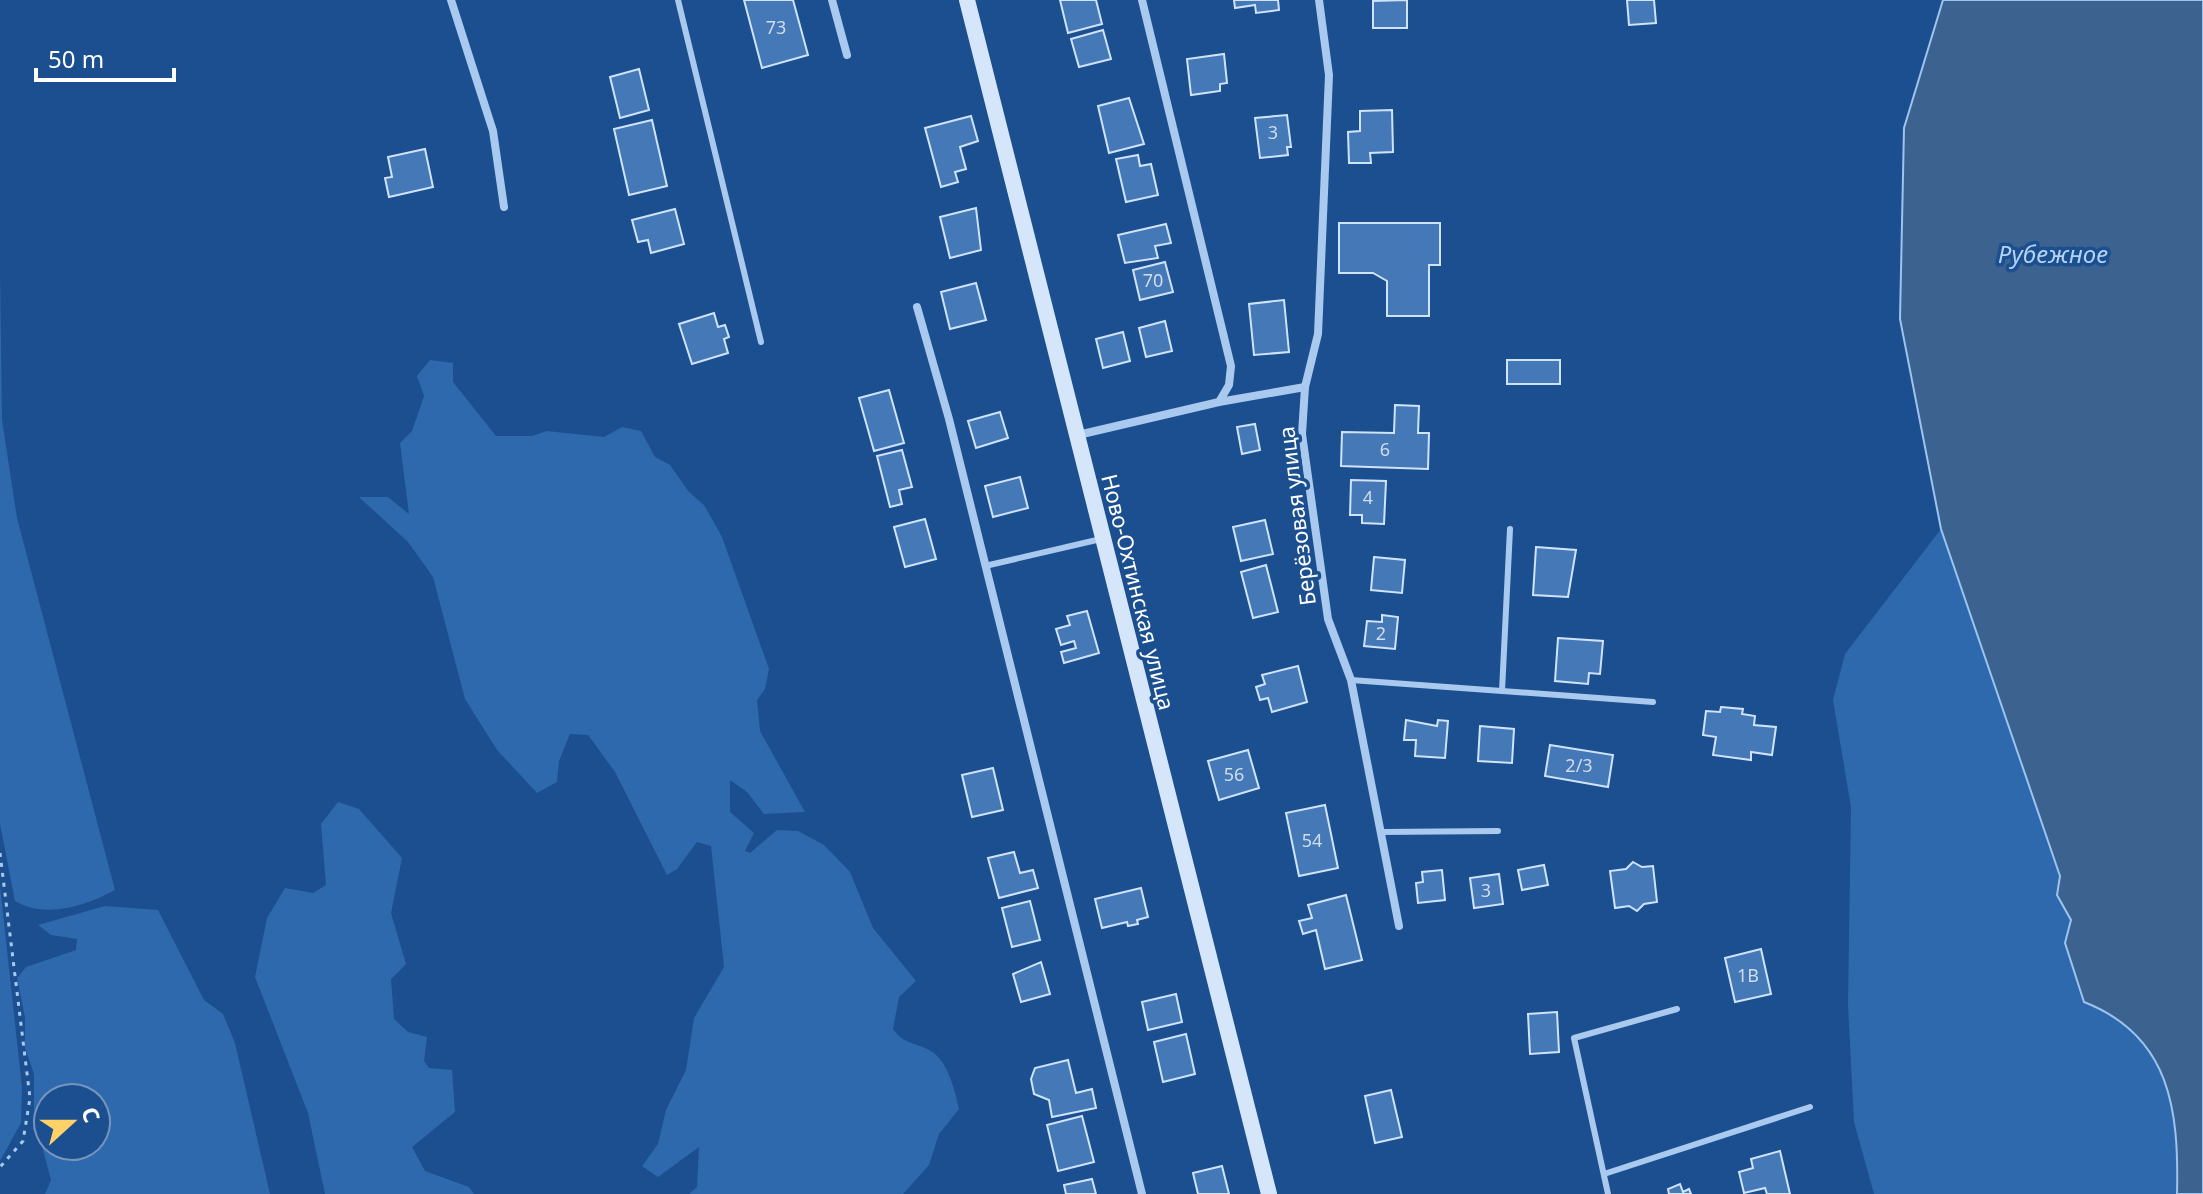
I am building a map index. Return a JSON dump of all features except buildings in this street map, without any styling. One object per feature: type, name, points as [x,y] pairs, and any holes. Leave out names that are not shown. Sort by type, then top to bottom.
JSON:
[{"type":"street","points":[[451,0],[493,131],[504,207]]},
{"type":"street","points":[[832,0],[847,55]]},
{"type":"street","name":"Ново-Охтинская улица","points":[[967,0],[1269,1194]]},
{"type":"street","points":[[1142,0],[1231,366],[1229,385],[1219,402]]},
{"type":"street","name":"Берёзовая улица","points":[[1319,0],[1329,75],[1318,334],[1305,387],[1302,434],[1319,573],[1328,619],[1351,680],[1399,926]]},
{"type":"street","points":[[917,307],[1142,1194]]},
{"type":"street","points":[[1078,435],[1219,402],[1305,387]]},
{"type":"lane","points":[[678,0],[761,342]]},
{"type":"lane","points":[[1502,691],[1510,529]]},
{"type":"lane","points":[[985,566],[1101,539]]},
{"type":"lane","points":[[1351,680],[1653,702]]},
{"type":"lane","points":[[1381,832],[1498,831]]},
{"type":"lane","points":[[1608,1194],[1574,1038],[1677,1009]]},
{"type":"lane","points":[[1604,1174],[1810,1107]]},
{"type":"path","points":[[0,853],[30,1098],[23,1141],[0,1167]]},
{"type":"shaded area","points":[[0,270],[2,420],[17,518],[115,890],[79,905],[52,910],[15,901],[0,824]]},
{"type":"shaded area","points":[[430,360],[453,363],[453,382],[496,436],[532,436],[547,431],[604,437],[622,427],[641,431],[655,457],[670,465],[689,492],[704,505],[722,537],[769,669],[765,689],[757,700],[760,731],[805,812],[764,814],[747,792],[730,780],[730,812],[754,833],[745,851],[750,853],[777,830],[798,831],[824,845],[850,872],[873,928],[916,981],[899,997],[893,1029],[906,1041],[926,1048],[937,1056],[950,1077],[955,1094],[959,1109],[939,1134],[929,1165],[903,1194],[689,1194],[697,1187],[699,1147],[658,1177],[642,1166],[658,1144],[666,1110],[686,1070],[694,1018],[724,967],[711,846],[697,842],[677,869],[667,875],[615,772],[588,735],[570,734],[559,761],[557,782],[537,793],[497,750],[465,699],[433,577],[408,542],[359,497],[388,497],[409,514],[400,443],[412,431],[424,396],[417,376]]},
{"type":"shaded area","points":[[1941,529],[2060,876],[2057,896],[2071,920],[2065,943],[2084,1002],[2113,1017],[2136,1035],[2152,1056],[2164,1080],[2176,1134],[2177,1194],[1874,1194],[1854,1122],[1848,1004],[1851,807],[1833,700],[1845,654]]},
{"type":"shaded area","points":[[338,802],[359,809],[402,858],[391,913],[406,964],[391,979],[394,1019],[408,1032],[427,1037],[424,1061],[429,1068],[452,1070],[455,1112],[412,1147],[425,1171],[469,1187],[474,1194],[325,1194],[308,1113],[255,977],[267,918],[285,888],[313,893],[326,885],[321,824]]},
{"type":"shaded area","points":[[0,886],[22,1087],[21,1123],[0,1161]]},
{"type":"shaded area","points":[[105,906],[158,910],[204,1000],[223,1014],[235,1043],[270,1194],[45,1194],[51,1180],[46,1162],[112,1162],[112,1082],[34,1082],[25,1048],[25,1017],[17,978],[26,967],[76,950],[77,939],[51,935],[38,925]]},
{"type":"water","name":"Рубежное","points":[[1943,0],[2203,0],[2203,1194],[2177,1194],[2176,1134],[2171,1106],[2164,1080],[2152,1056],[2136,1035],[2113,1017],[2084,1002],[2065,943],[2071,920],[2057,895],[2060,876],[1941,529],[1900,319],[1904,128]]}]
